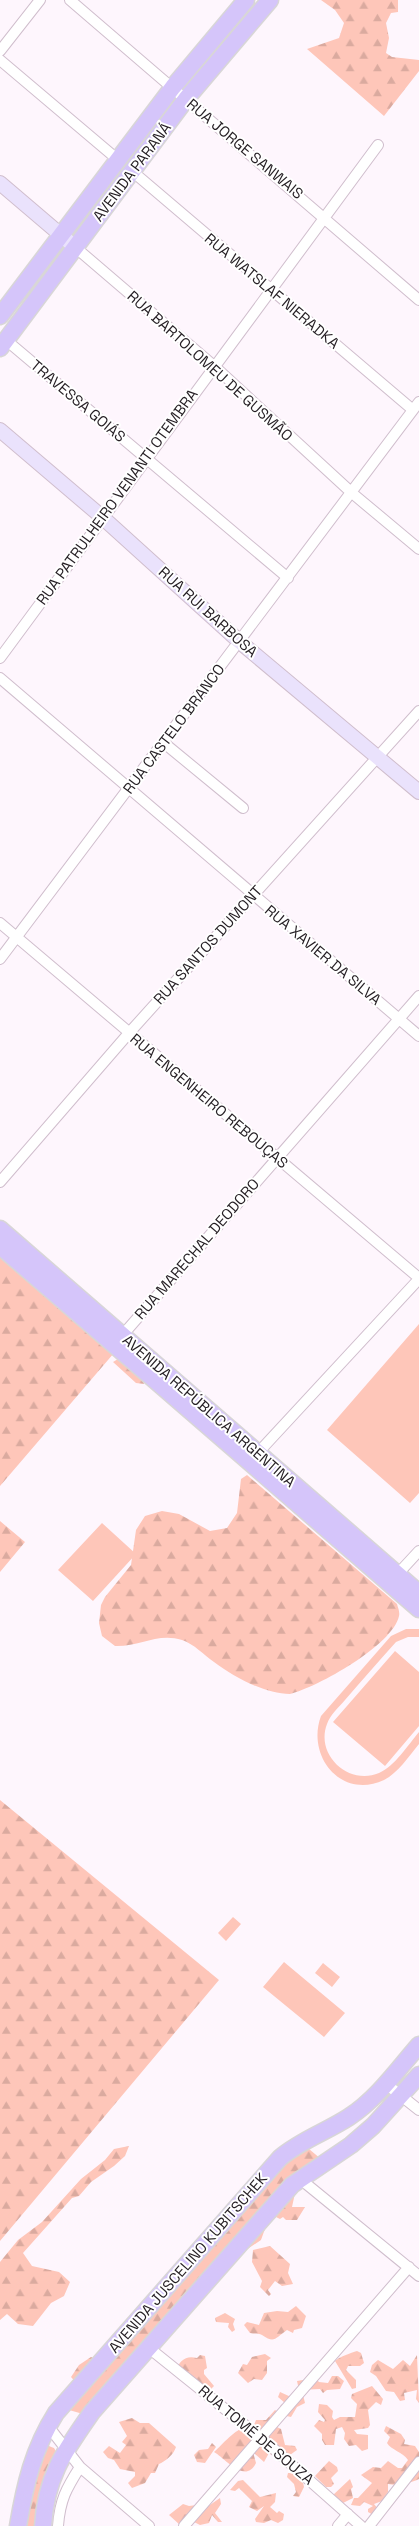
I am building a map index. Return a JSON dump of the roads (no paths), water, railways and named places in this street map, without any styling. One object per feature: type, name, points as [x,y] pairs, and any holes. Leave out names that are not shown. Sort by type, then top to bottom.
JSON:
[{"type":"main road","name":"AVENIDA PARANÁ","points":[[0,316],[173,88],[246,0]]},
{"type":"main road","name":"AVENIDA PARANÁ","points":[[3,344],[186,99],[270,0]]},
{"type":"main road","name":"AVENIDA REPÚBLICA ARGENTINA","points":[[0,1229],[118,1340],[393,1579],[419,1609]]},
{"type":"main road","name":"AVENIDA REPÚBLICA ARGENTINA","points":[[0,1246],[118,1340]]},
{"type":"main road","name":"AVENIDA REPÚBLICA ARGENTINA","points":[[393,1579],[419,1593]]},
{"type":"main road","name":"AVENIDA JUSCELINO KUBITSCHEK","points":[[18,2526],[25,2483],[32,2459],[56,2414],[280,2158],[294,2146],[351,2116],[386,2083],[419,2045]]},
{"type":"main road","name":"AVENIDA JUSCELINO KUBITSCHEK","points":[[43,2526],[44,2500],[51,2478],[65,2450],[92,2412],[299,2178],[351,2145],[373,2126],[419,2075]]},
{"type":"main road","points":[[208,2239],[226,2260]]},
{"type":"street","points":[[0,52],[40,0]]},
{"type":"street","name":"RUA JORGE SANWAIS","points":[[70,0],[419,300]]},
{"type":"street","points":[[0,60],[117,160]]},
{"type":"street","name":"RUA PATRULHEIRO VENANTI OTEMBRA","points":[[0,658],[102,517],[378,145]]},
{"type":"street","name":"RUA WATSLAF NIERADKA","points":[[132,171],[270,290],[416,406]]},
{"type":"street","name":"RUA BARTOLOMEU DE GUSMÃO","points":[[0,184],[214,366],[352,493],[419,549]]},
{"type":"street","name":"TRAVESSA GOIÁS","points":[[3,344],[146,459],[288,578]]},
{"type":"street","name":"RUA CASTELO BRANCO","points":[[0,959],[164,744],[416,406]]},
{"type":"street","name":"RUA RUI BARBOSA","points":[[0,430],[102,517],[240,642],[419,792]]},
{"type":"street","name":"RUA XAVIER DA SILVA","points":[[0,678],[419,1036]]},
{"type":"street","name":"RUA SANTOS DUMONT","points":[[0,1182],[129,1033],[419,711]]},
{"type":"street","points":[[164,744],[243,808]]},
{"type":"street","name":"RUA ENGENHEIRO REBOUÇAS","points":[[0,923],[419,1279]]},
{"type":"street","name":"RUA MARECHAL DEODORO","points":[[118,1340],[276,1158],[400,1020],[419,996]]},
{"type":"street","points":[[253,1458],[419,1279]]},
{"type":"street","points":[[393,1579],[419,1551]]},
{"type":"street","points":[[386,2083],[419,2110]]},
{"type":"street","points":[[299,2178],[419,2276]]},
{"type":"street","points":[[184,2526],[409,2267]]},
{"type":"street","name":"RUA TOMÉ DE SOUZA","points":[[149,2348],[261,2438],[361,2526]]},
{"type":"street","points":[[48,2426],[80,2467],[149,2526]]},
{"type":"street","points":[[369,2526],[419,2462]]},
{"type":"street","points":[[58,2526],[59,2506],[65,2490],[80,2467]]},
{"type":"street","points":[[338,2526],[348,2514]]}]
